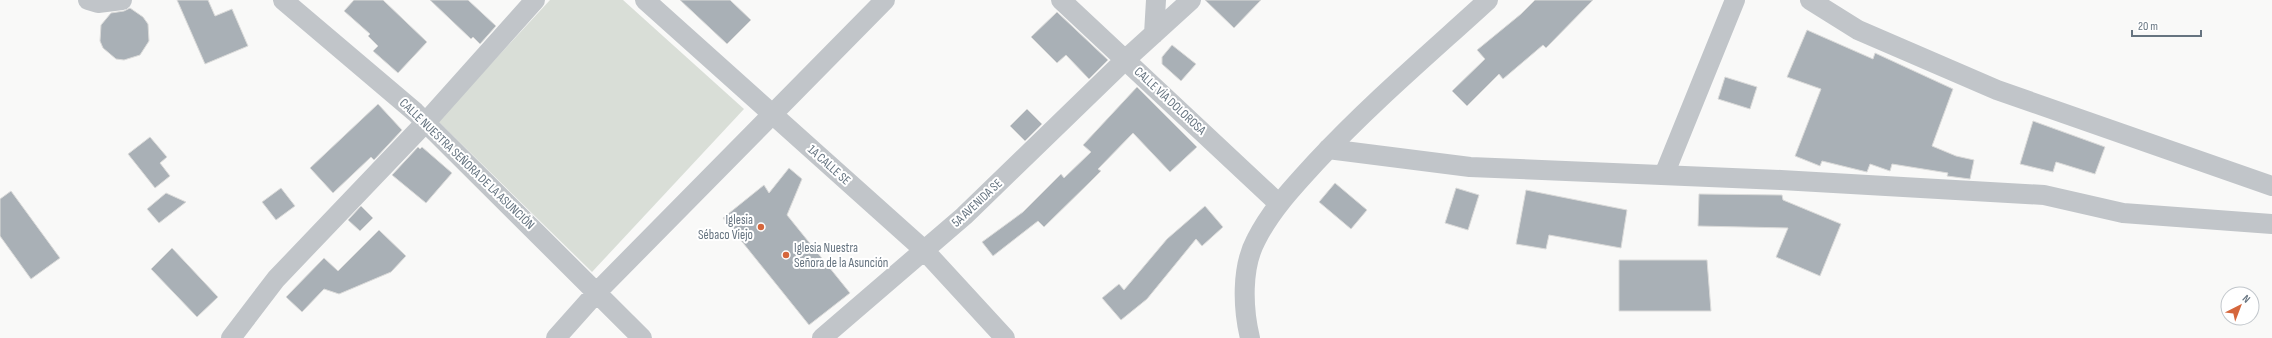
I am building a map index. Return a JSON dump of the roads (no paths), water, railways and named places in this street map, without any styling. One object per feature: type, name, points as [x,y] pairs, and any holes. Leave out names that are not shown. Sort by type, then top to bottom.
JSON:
[{"type":"street","points":[[88,0],[98,3],[122,0]]},
{"type":"street","name":"CALLE NUESTRA SEÑORA DE LA ASUNCIÓN","points":[[282,0],[293,7],[334,45],[426,122],[642,338]]},
{"type":"street","points":[[231,338],[276,279],[426,122],[535,0]]},
{"type":"street","name":"1A CALLE SE","points":[[645,0],[924,250],[1005,338]]},
{"type":"street","points":[[556,338],[597,292],[885,0]]},
{"type":"street","name":"CALLE VÍA DOLOROSA","points":[[1061,0],[1278,203]]},
{"type":"street","points":[[1154,34],[1156,0]]},
{"type":"street","name":"5A AVENIDA SE","points":[[822,338],[964,216],[1125,60],[1191,0]]},
{"type":"street","points":[[1250,338],[1247,327],[1245,276],[1255,241],[1278,203],[1328,149],[1488,0]]},
{"type":"street","points":[[1664,175],[1735,0]]},
{"type":"street","points":[[1810,0],[1858,30],[1997,90],[2272,186]]},
{"type":"street","points":[[1328,149],[1470,167],[1664,175],[2044,195],[2123,213],[2272,224]]},
{"type":"place","name":"Iglesia Sébaco Viejo","points":[[761,227]]},
{"type":"place","name":"Iglesia Nuestra Señora de la Asunción","points":[[786,255]]}]
